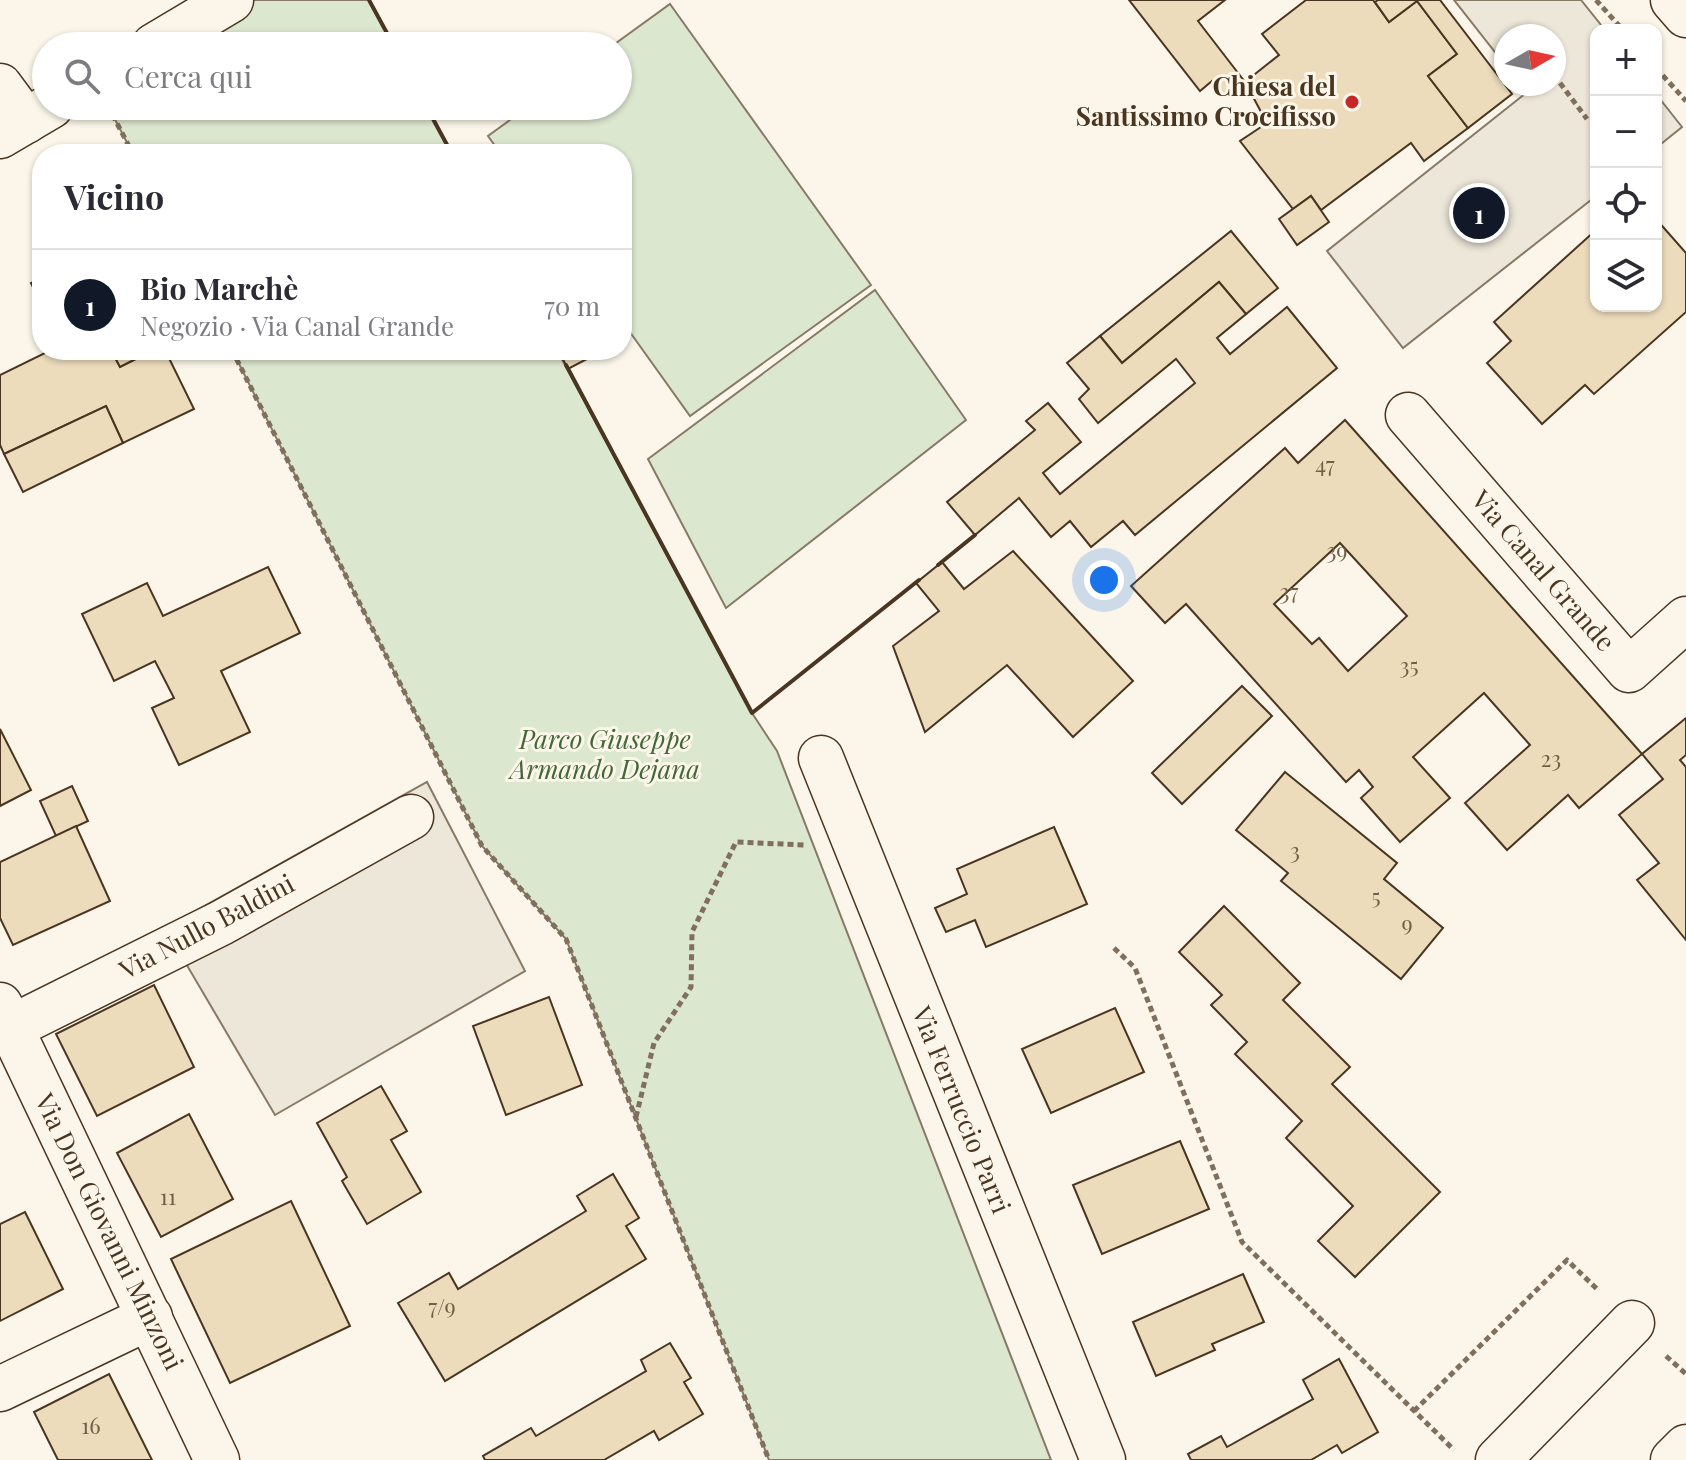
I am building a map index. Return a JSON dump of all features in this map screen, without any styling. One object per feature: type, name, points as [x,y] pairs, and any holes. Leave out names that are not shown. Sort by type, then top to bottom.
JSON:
[{"type":"street","points":[[177,32],[231,0]]},
{"type":"street","points":[[1673,0],[1686,15]]},
{"type":"street","points":[[0,86],[26,121]]},
{"type":"street","name":"Via Canal Grande","points":[[1408,415],[1629,670],[1686,619]]},
{"type":"street","name":"Via Ferruccio Parri","points":[[821,758],[1103,1460]]},
{"type":"street","name":"Via Nullo Baldini","points":[[4,1022],[221,923],[411,817]]},
{"type":"street","name":"Via Don Giovanni Minzoni","points":[[4,1022],[217,1460]]},
{"type":"street","points":[[0,1389],[150,1317]]},
{"type":"street","points":[[1479,1458],[1632,1323]]},
{"type":"street","points":[[1673,1460],[1686,1447]]},
{"type":"path","points":[[1596,0],[1618,24]]},
{"type":"path","points":[[1662,75],[1686,101]]},
{"type":"path","points":[[1566,91],[1587,119]]},
{"type":"path","points":[[115,120],[128,144]]},
{"type":"path","points":[[237,360],[482,846],[566,939],[769,1460]]},
{"type":"path","points":[[636,1117],[654,1043],[691,987],[692,932],[736,842],[813,845],[849,828]]},
{"type":"path","points":[[1114,948],[1135,968],[1242,1242],[1414,1411],[1479,1458]]},
{"type":"path","points":[[1414,1411],[1567,1260],[1686,1374]]},
{"type":"green space","points":[[231,0],[369,0],[386,32],[177,32]]},
{"type":"green space","points":[[670,4],[871,285],[690,416],[632,335],[632,144],[494,144],[488,136],[510,120],[632,120],[631,32]]},
{"type":"green space","points":[[115,120],[434,120],[447,144],[128,144]]},
{"type":"green space","points":[[875,290],[966,420],[726,608],[648,459]]},
{"type":"green space","name":"Parco Giuseppe Armando Dejana","points":[[237,360],[562,360],[752,713],[777,751],[1051,1460],[769,1460],[566,939],[482,846]]},
{"type":"shaded area","points":[[1454,0],[1581,0],[1600,24],[1590,24],[1590,201],[1403,348],[1327,251],[1522,96],[1566,96],[1566,24],[1494,24],[1494,51]]},
{"type":"shaded area","points":[[1662,102],[1682,127],[1662,143]]},
{"type":"shaded area","points":[[427,782],[525,971],[275,1115],[165,928]]},
{"type":"building","points":[[1129,0],[1225,0],[1198,21],[1245,82],[1224,97],[1212,81],[1200,91]]},
{"type":"building","name":"Chiesa del Santissimo Crocifisso","points":[[1306,0],[1373,0],[1389,22],[1417,1],[1457,54],[1428,76],[1468,128],[1424,161],[1411,143],[1321,210],[1311,196],[1293,209],[1240,141],[1267,123],[1245,82],[1279,55],[1262,34]]},
{"type":"building","points":[[1440,0],[1494,70],[1494,96],[1509,96],[1468,128],[1428,76],[1457,54],[1417,1],[1389,22],[1375,2]]},
{"type":"building","points":[[1311,196],[1329,222],[1297,245],[1279,219]]},
{"type":"building","points":[[1662,226],[1686,253],[1686,312],[1594,394],[1585,385],[1542,424],[1487,363],[1511,341],[1494,322],[1590,235],[1590,312],[1662,312]]},
{"type":"building","points":[[1231,231],[1278,288],[1246,314],[1219,282],[1122,363],[1100,336]]},
{"type":"building","points":[[1219,282],[1246,314],[1217,338],[1230,354],[1287,307],[1337,368],[1135,535],[1123,521],[1091,547],[1070,521],[1051,537],[1019,498],[975,535],[947,502],[1035,430],[1026,421],[1048,403],[1081,442],[1043,473],[1060,494],[1195,383],[1176,359],[1098,423],[1079,399],[1089,389],[1067,363],[1100,336],[1122,363]]},
{"type":"building","points":[[32,359],[116,360],[120,367],[134,360],[170,360],[194,409],[123,443],[106,406],[4,454],[0,445],[0,375]]},
{"type":"building","points":[[116,360],[133,360],[120,367]]},
{"type":"building","points":[[563,360],[585,360],[568,369]]},
{"type":"building","points":[[106,406],[123,443],[23,492],[4,454]]},
{"type":"building","points":[[1345,420],[1642,754],[1579,808],[1568,795],[1507,850],[1465,803],[1530,745],[1484,693],[1413,757],[1450,798],[1400,842],[1361,798],[1373,787],[1359,770],[1346,782],[1186,604],[1165,623],[1131,586],[1285,448],[1298,463]],"holes":[[[1340,543],[1407,616],[1348,671],[1319,638],[1312,644],[1274,604]]]},
{"type":"building","points":[[1013,551],[1133,681],[1073,737],[1007,665],[925,732],[893,646],[939,611],[916,583],[942,562],[964,589]]},
{"type":"building","points":[[268,567],[300,633],[221,671],[250,732],[179,765],[152,708],[174,698],[155,661],[114,681],[82,614],[147,583],[163,616]]},
{"type":"building","points":[[1242,686],[1272,716],[1182,804],[1152,773]]},
{"type":"building","points":[[1686,718],[1686,755],[1680,760],[1686,767],[1686,940],[1637,880],[1659,863],[1619,815],[1663,779],[1642,754]]},
{"type":"building","points":[[0,729],[31,790],[0,806]]},
{"type":"building","points":[[1285,772],[1397,863],[1384,879],[1443,928],[1401,979],[1281,881],[1288,873],[1236,830]]},
{"type":"building","points":[[72,786],[88,821],[56,836],[40,801]]},
{"type":"building","points":[[76,826],[110,901],[13,945],[0,918],[0,862]]},
{"type":"building","points":[[1054,827],[1087,904],[986,947],[975,920],[946,932],[935,908],[967,894],[957,869]]},
{"type":"building","points":[[1224,906],[1300,983],[1283,1000],[1350,1067],[1332,1084],[1440,1192],[1355,1277],[1318,1241],[1353,1206],[1286,1138],[1302,1121],[1235,1054],[1247,1042],[1211,1005],[1222,995],[1179,952]]},
{"type":"building","points":[[154,985],[194,1067],[97,1116],[56,1034]]},
{"type":"building","points":[[549,997],[582,1085],[506,1115],[473,1026]]},
{"type":"building","points":[[1115,1008],[1144,1072],[1051,1113],[1022,1049]]},
{"type":"building","points":[[381,1086],[407,1131],[391,1140],[421,1192],[367,1224],[342,1181],[347,1177],[317,1123]]},
{"type":"building","points":[[189,1114],[233,1199],[161,1237],[117,1153]]},
{"type":"building","points":[[1180,1141],[1209,1209],[1102,1254],[1073,1185]]},
{"type":"building","points":[[613,1174],[639,1218],[626,1226],[646,1259],[445,1381],[398,1303],[449,1273],[458,1289],[586,1211],[577,1196]]},
{"type":"building","points":[[291,1201],[350,1326],[230,1383],[171,1259]]},
{"type":"building","points":[[25,1212],[63,1289],[0,1321],[0,1224]]},
{"type":"building","points":[[1243,1274],[1264,1322],[1212,1344],[1215,1350],[1156,1376],[1133,1322]]},
{"type":"building","points":[[670,1343],[691,1378],[684,1382],[703,1414],[659,1440],[654,1431],[604,1460],[485,1460],[483,1456],[531,1428],[536,1436],[646,1371],[641,1360]]},
{"type":"building","points":[[1339,1359],[1378,1432],[1342,1453],[1337,1445],[1311,1460],[1191,1460],[1188,1454],[1221,1436],[1227,1447],[1313,1399],[1303,1380]]},
{"type":"building","points":[[109,1374],[152,1460],[58,1460],[34,1412]]},
{"type":"wall","points":[[369,0],[386,32]]},
{"type":"wall","points":[[434,120],[447,144]]},
{"type":"wall","points":[[566,365],[752,713],[919,580]]},
{"type":"wall","points":[[938,565],[975,535]]},
{"type":"place","name":"Chiesa del Santissimo Crocifisso","points":[[1352,102]]},
{"type":"place","name":"Bio Marchè","points":[[1479,213]]}]
